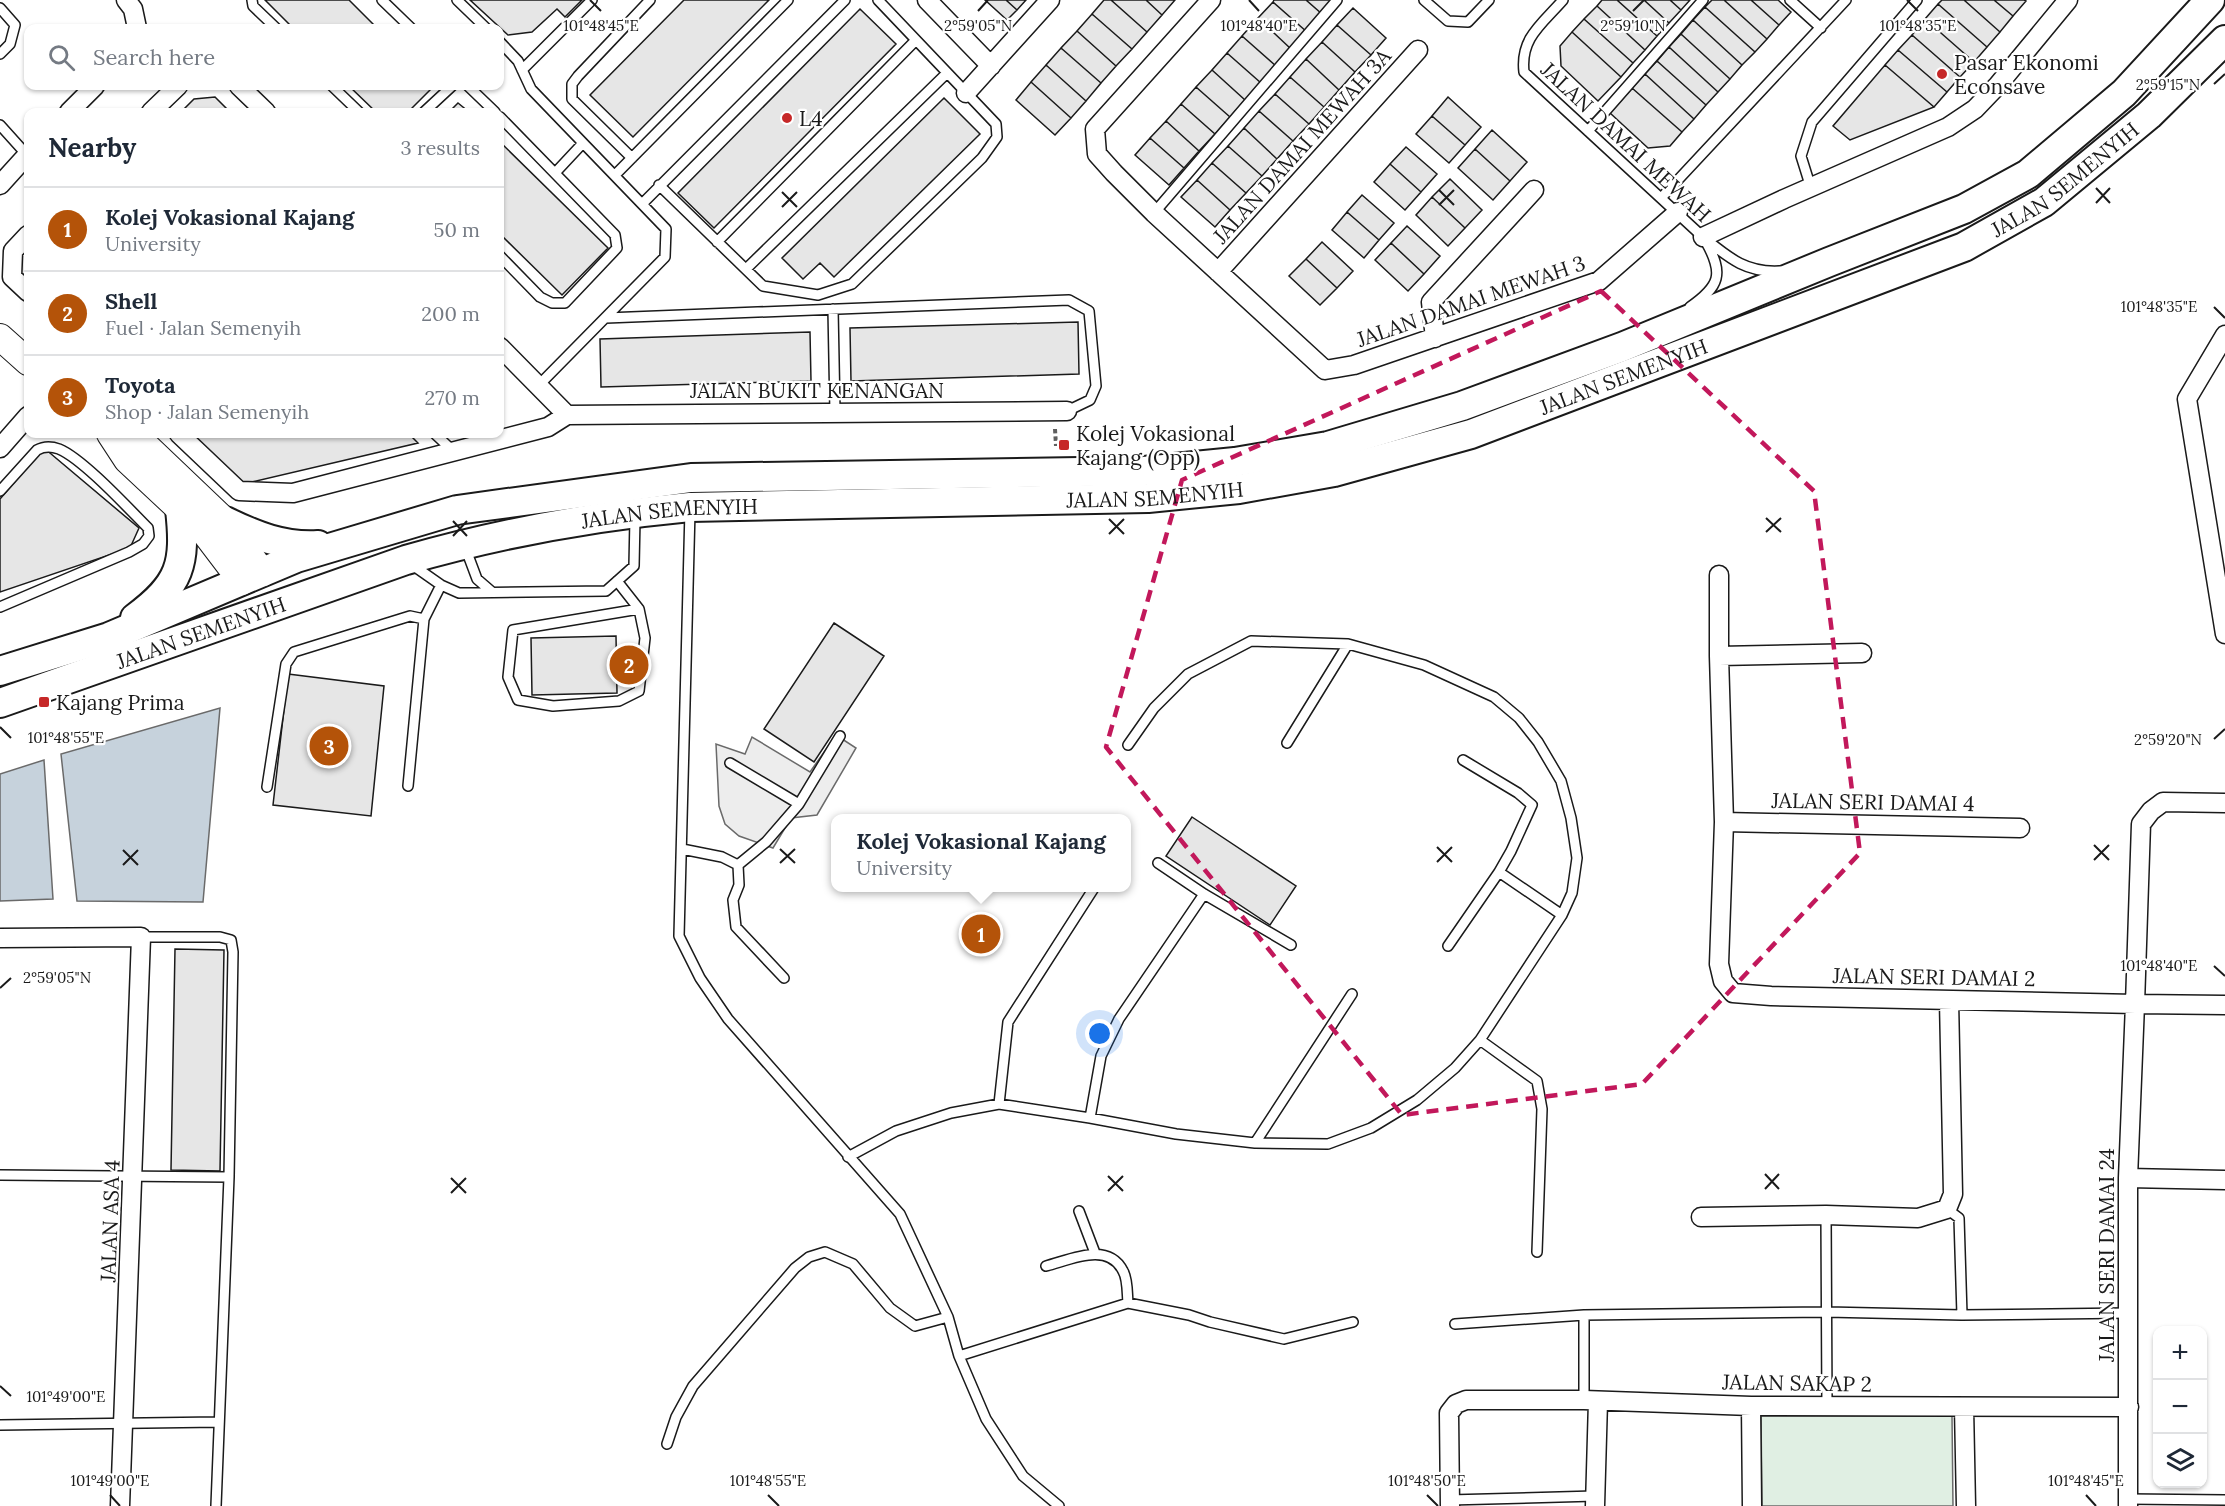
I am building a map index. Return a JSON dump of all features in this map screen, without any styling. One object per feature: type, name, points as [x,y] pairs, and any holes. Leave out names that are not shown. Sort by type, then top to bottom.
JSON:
[{"type":"main road","name":"JALAN SEMENYIH","points":[[0,671],[109,637],[253,581],[296,558],[457,510],[690,492],[1144,471],[1235,462],[1328,446],[1462,406],[1622,347],[1964,209],[2028,174],[2124,93],[2210,0]]},
{"type":"main road","name":"JALAN SEMENYIH","points":[[0,703],[406,560],[464,544],[554,524],[636,512],[690,492],[1160,497],[1239,489],[1334,472],[1471,434],[1964,247],[2044,202],[2150,115],[2225,40]]},
{"type":"main road","points":[[109,637],[147,609],[173,582],[179,567],[183,542],[180,509]]},
{"type":"main road","points":[[225,522],[282,544],[305,546],[357,540]]},
{"type":"main road","points":[[221,627],[240,608],[253,581],[298,599]]},
{"type":"street","points":[[126,0],[133,9],[135,24]]},
{"type":"street","points":[[927,0],[991,66]]},
{"type":"street","points":[[966,93],[1050,0]]},
{"type":"street","points":[[1211,0],[1095,129],[1097,154],[1154,213],[1218,272]]},
{"type":"street","points":[[1703,237],[1948,127],[1975,109],[1998,85],[2068,0]]},
{"type":"street","name":"JALAN DAMAI MEWAH 3A","points":[[1218,272],[1418,50]]},
{"type":"street","points":[[73,108],[90,90]]},
{"type":"street","points":[[155,108],[174,90]]},
{"type":"street","points":[[243,90],[262,108]]},
{"type":"street","points":[[0,185],[24,159]]},
{"type":"street","points":[[1435,338],[1431,302],[1534,190]]},
{"type":"street","name":"JALAN DAMAI MEWAH 3","points":[[1218,272],[1325,370],[1354,364],[1435,338],[1599,281],[1678,212]]},
{"type":"street","points":[[24,239],[13,251],[12,268],[12,277],[24,288]]},
{"type":"street","points":[[2225,335],[2187,399],[2225,634]]},
{"type":"street","points":[[0,337],[24,358]]},
{"type":"street","points":[[504,351],[567,415],[548,427],[504,438]]},
{"type":"street","name":"JALAN BUKIT KENANGAN","points":[[567,415],[1067,411]]},
{"type":"street","points":[[3,438],[24,420]]},
{"type":"street","points":[[115,438],[127,460],[253,581]]},
{"type":"street","points":[[125,438],[142,442],[225,522],[253,581]]},
{"type":"street","points":[[183,438],[239,491],[293,493],[502,438]]},
{"type":"street","points":[[1719,575],[1724,822]]},
{"type":"street","points":[[1719,656],[1862,653]]},
{"type":"street","name":"JALAN SERI DAMAI 24","points":[[2128,1503],[2128,1178],[2141,824],[2151,811],[2163,802],[2225,803]]},
{"type":"street","name":"JALAN SERI DAMAI 4","points":[[1724,822],[2020,828]]},
{"type":"street","name":"JALAN SERI DAMAI 2","points":[[1724,822],[1719,964],[1723,981],[1733,993],[1771,996],[2225,1005]]},
{"type":"street","points":[[0,938],[141,937]]},
{"type":"street","name":"JALAN ASA 4","points":[[120,1506],[134,1176],[141,937]]},
{"type":"street","points":[[1701,1216],[1826,1215],[1918,1218],[1947,1209],[1953,1194],[1949,1000]]},
{"type":"street","points":[[2128,1178],[2225,1180]]},
{"type":"street","name":"JALAN SAKAP 2","points":[[1449,1503],[1449,1413],[1456,1404],[1466,1400],[1751,1406],[2129,1407]]},
{"type":"street","points":[[1591,1401],[1595,1501]]},
{"type":"street","points":[[1751,1406],[1752,1506]]},
{"type":"street","points":[[1964,1407],[1966,1506]]},
{"type":"lane","points":[[252,0],[254,6],[272,24]]},
{"type":"lane","points":[[382,0],[407,24]]},
{"type":"lane","points":[[458,0],[482,24]]},
{"type":"lane","points":[[522,70],[592,0]]},
{"type":"lane","points":[[632,158],[572,99],[572,84],[650,0]]},
{"type":"lane","points":[[615,175],[788,0]]},
{"type":"lane","points":[[643,203],[845,0]]},
{"type":"lane","points":[[659,186],[763,286],[818,296],[852,284],[982,158],[997,137],[996,124],[878,0]]},
{"type":"lane","points":[[1154,213],[1337,0]]},
{"type":"lane","points":[[1424,0],[1448,21],[1468,22],[1489,0]]},
{"type":"lane","name":"JALAN DAMAI MEWAH","points":[[1563,0],[1528,40],[1522,56],[1524,72],[1703,237],[1727,256],[1750,269],[1769,272],[1829,262]]},
{"type":"lane","points":[[1588,131],[1703,0]]},
{"type":"lane","points":[[1790,0],[1821,28]]},
{"type":"lane","points":[[1662,197],[1846,0]]},
{"type":"lane","points":[[1811,188],[1801,156],[1812,122],[1917,0]]},
{"type":"lane","points":[[0,8],[15,24],[10,44],[0,54]]},
{"type":"lane","points":[[717,242],[916,40]]},
{"type":"lane","points":[[504,46],[518,61],[531,89],[666,229],[665,257],[538,386]]},
{"type":"lane","points":[[746,269],[947,73]]},
{"type":"lane","points":[[336,90],[355,108]]},
{"type":"lane","points":[[428,108],[448,90]]},
{"type":"lane","points":[[472,90],[491,108]]},
{"type":"lane","points":[[504,121],[615,235],[617,248],[565,303],[552,303],[540,297],[504,260]]},
{"type":"lane","points":[[0,125],[24,151]]},
{"type":"lane","points":[[555,173],[584,143]]},
{"type":"lane","name":"JALAN DAMAI MEWAH","points":[[1622,347],[1691,306],[1715,285],[1718,267],[1703,237]]},
{"type":"lane","points":[[606,318],[1070,300],[1089,311],[1096,386],[1089,400],[1067,411]]},
{"type":"lane","points":[[833,309],[835,412]]},
{"type":"lane","points":[[439,438],[452,450]]},
{"type":"lane","points":[[0,491],[37,450],[42,447],[58,448],[79,462],[117,497],[148,528],[149,536],[143,544],[129,552],[0,607]]},
{"type":"lane","points":[[690,492],[680,936],[700,978],[728,1019],[900,1214],[948,1317],[958,1356],[986,1419],[1023,1476],[1059,1506]]},
{"type":"lane","points":[[406,560],[441,585],[459,593],[606,591],[634,566],[636,512]]},
{"type":"lane","points":[[464,544],[477,579],[492,592]]},
{"type":"lane","points":[[617,581],[639,609],[645,638],[639,691],[619,701],[553,706],[518,700],[508,677],[513,630],[639,609]]},
{"type":"lane","points":[[408,786],[424,619],[441,585]]},
{"type":"lane","points":[[267,787],[286,664],[294,652],[410,616],[424,619]]},
{"type":"lane","points":[[848,1157],[896,1131],[951,1113],[999,1104],[1176,1134],[1255,1143],[1328,1144],[1371,1128],[1417,1100],[1455,1068],[1480,1040],[1562,915],[1572,893],[1577,858],[1571,818],[1561,781],[1538,742],[1519,718],[1494,697],[1424,665],[1348,644],[1251,641],[1188,674],[1154,708],[1128,745]]},
{"type":"lane","points":[[1287,743],[1348,644]]},
{"type":"lane","points":[[738,865],[766,842],[799,804],[840,736]]},
{"type":"lane","points":[[1448,946],[1499,872],[1532,805],[1518,793],[1463,760]]},
{"type":"lane","points":[[730,763],[799,804]]},
{"type":"lane","points":[[682,849],[722,857],[738,865]]},
{"type":"lane","points":[[1158,863],[1204,894],[1291,945]]},
{"type":"lane","points":[[738,865],[739,885],[733,900],[736,927],[784,978]]},
{"type":"lane","points":[[1499,872],[1562,915]]},
{"type":"lane","points":[[999,1104],[1008,1022],[1091,892]]},
{"type":"lane","points":[[1090,1118],[1101,1056],[1119,1020],[1204,894]]},
{"type":"lane","points":[[141,937],[219,937],[231,940],[233,952],[229,1176],[216,1506]]},
{"type":"lane","points":[[1255,1143],[1352,994]]},
{"type":"lane","points":[[1480,1040],[1536,1081],[1542,1109],[1537,1252]]},
{"type":"lane","points":[[0,1175],[229,1176]]},
{"type":"lane","points":[[1947,1209],[1959,1218],[1962,1315]]},
{"type":"lane","points":[[1079,1211],[1095,1253]]},
{"type":"lane","points":[[1826,1215],[1827,1406]]},
{"type":"lane","points":[[668,1443],[676,1418],[693,1386],[795,1268],[809,1257],[825,1252],[853,1264],[890,1308],[915,1326],[948,1317]]},
{"type":"lane","points":[[1046,1266],[1095,1253],[1111,1258],[1124,1271],[1128,1304]]},
{"type":"lane","points":[[958,1356],[1128,1304],[1189,1315],[1284,1339],[1353,1322]]},
{"type":"lane","points":[[1455,1324],[1584,1315],[1827,1312],[1962,1315],[2128,1313]]},
{"type":"lane","points":[[1584,1315],[1591,1401]]},
{"type":"lane","points":[[0,1425],[218,1422]]},
{"type":"lane","points":[[2128,1503],[2225,1500]]},
{"type":"lane","points":[[1449,1503],[1595,1501]]},
{"type":"highlighted area","points":[[1601,291],[1814,491],[1860,853],[1642,1084],[1402,1115],[1106,747],[1182,480]]},
{"type":"green space","points":[[1761,1416],[1952,1416],[1953,1506],[1762,1506]]},
{"type":"shaded area","points":[[220,708],[203,902],[77,901],[61,754]]},
{"type":"shaded area","points":[[836,735],[856,748],[817,815],[791,818],[773,848],[739,836],[725,824],[719,806],[716,744],[745,754],[752,737],[810,772]]},
{"type":"shaded area","points":[[44,760],[53,899],[0,901],[0,774]]},
{"type":"building","points":[[265,0],[349,0],[373,24],[289,24]]},
{"type":"building","points":[[470,0],[582,0],[565,17],[557,9],[532,32],[508,35],[504,31],[504,24],[496,24]]},
{"type":"building","points":[[684,0],[769,0],[633,137],[590,95]]},
{"type":"building","points":[[985,0],[1006,0],[1017,10],[1007,20]]},
{"type":"building","points":[[1006,0],[1026,0],[1017,10]]},
{"type":"building","points":[[1104,0],[1111,0],[1147,32],[1132,49],[1092,14]]},
{"type":"building","points":[[1111,0],[1146,0],[1162,15],[1147,32]]},
{"type":"building","points":[[1146,0],[1175,0],[1162,15]]},
{"type":"building","points":[[1274,0],[1306,0],[1322,14],[1307,32],[1273,2]]},
{"type":"building","points":[[1306,0],[1335,0],[1322,14]]},
{"type":"building","points":[[1602,0],[1617,0],[1657,36],[1645,50],[1597,6]]},
{"type":"building","points":[[1617,0],[1644,0],[1669,23],[1657,36]]},
{"type":"building","points":[[1644,0],[1670,0],[1681,10],[1669,23]]},
{"type":"building","points":[[1670,0],[1690,0],[1681,10]]},
{"type":"building","points":[[1712,0],[1724,0],[1767,39],[1755,52],[1705,7]]},
{"type":"building","points":[[1724,0],[1751,0],[1779,25],[1767,39]]},
{"type":"building","points":[[1751,0],[1778,0],[1791,12],[1779,25]]},
{"type":"building","points":[[1942,0],[1964,0],[2000,32],[1987,47],[1938,4]]},
{"type":"building","points":[[1964,0],[1994,0],[2013,16],[2000,32]]},
{"type":"building","points":[[1994,0],[2024,0],[2026,1],[2013,16]]},
{"type":"building","points":[[1273,2],[1307,32],[1291,49],[1258,18]]},
{"type":"building","points":[[1938,4],[1987,47],[1974,62],[1925,19]]},
{"type":"building","points":[[1597,6],[1645,50],[1633,63],[1584,19]]},
{"type":"building","points":[[1705,7],[1755,52],[1742,65],[1693,20]]},
{"type":"building","points":[[1353,8],[1386,38],[1371,55],[1337,25]]},
{"type":"building","name":"L4","points":[[860,9],[896,44],[714,228],[678,193]]},
{"type":"building","points":[[1092,14],[1132,49],[1116,66],[1077,31]]},
{"type":"building","points":[[1258,18],[1291,49],[1276,66],[1242,36]]},
{"type":"building","points":[[1584,19],[1633,63],[1621,77],[1572,32]]},
{"type":"building","points":[[1925,19],[1974,62],[1960,77],[1912,35]]},
{"type":"building","points":[[1693,20],[1742,65],[1730,79],[1681,34]]},
{"type":"building","points":[[1337,25],[1371,55],[1355,72],[1322,42]]},
{"type":"building","points":[[1077,31],[1116,66],[1101,83],[1061,48]]},
{"type":"building","points":[[1572,32],[1621,77],[1598,101],[1561,66],[1560,46]]},
{"type":"building","points":[[1681,34],[1730,79],[1718,92],[1669,47]]},
{"type":"building","points":[[1912,35],[1960,77],[1947,92],[1898,50]]},
{"type":"building","points":[[1242,36],[1276,66],[1261,83],[1227,53]]},
{"type":"building","points":[[1322,42],[1355,72],[1339,90],[1306,59]]},
{"type":"building","points":[[1669,47],[1718,92],[1706,105],[1657,61]]},
{"type":"building","points":[[1061,48],[1101,83],[1086,101],[1046,65]]},
{"type":"building","points":[[1898,50],[1947,92],[1934,107],[1885,65]]},
{"type":"building","points":[[1227,53],[1261,83],[1245,100],[1212,70]]},
{"type":"building","points":[[1306,59],[1339,90],[1324,107],[1290,77]]},
{"type":"building","points":[[1657,61],[1706,105],[1694,119],[1645,74]]},
{"type":"building","points":[[1046,65],[1086,101],[1071,118],[1031,82]]},
{"type":"building","points":[[1885,65],[1934,107],[1850,140],[1833,126]]},
{"type":"building","points":[[1212,70],[1245,100],[1230,117],[1196,87]]},
{"type":"building","points":[[1645,74],[1694,119],[1682,132],[1632,88]]},
{"type":"building","points":[[1290,77],[1324,107],[1309,124],[1275,94]]},
{"type":"building","points":[[1031,82],[1071,118],[1055,135],[1016,100]]},
{"type":"building","points":[[1196,87],[1230,117],[1215,134],[1181,104]]},
{"type":"building","points":[[1632,88],[1682,132],[1670,146],[1648,148],[1610,113]]},
{"type":"building","points":[[353,90],[430,90],[412,108],[372,108]]},
{"type":"building","points":[[1275,94],[1309,124],[1293,141],[1259,111]]},
{"type":"building","points":[[215,97],[226,108],[185,108],[194,99]]},
{"type":"building","points":[[1448,97],[1481,127],[1465,145],[1432,116]]},
{"type":"building","points":[[944,98],[980,134],[834,277],[820,263],[803,279],[782,258]]},
{"type":"building","points":[[458,103],[464,108],[453,108]]},
{"type":"building","points":[[1181,104],[1215,134],[1199,151],[1166,121]]},
{"type":"building","points":[[1259,111],[1293,141],[1277,159],[1244,128]]},
{"type":"building","points":[[1432,116],[1465,145],[1449,163],[1416,134]]},
{"type":"building","points":[[1166,121],[1199,151],[1184,168],[1150,138]]},
{"type":"building","points":[[1244,128],[1277,159],[1262,176],[1228,146]]},
{"type":"building","points":[[1492,130],[1527,162],[1510,181],[1475,149]]},
{"type":"building","points":[[1150,138],[1184,168],[1169,185],[1135,155]]},
{"type":"building","points":[[504,146],[608,248],[562,295],[504,238]]},
{"type":"building","points":[[1228,146],[1262,176],[1246,193],[1212,163]]},
{"type":"building","points":[[1406,147],[1437,174],[1421,192],[1390,164]]},
{"type":"building","points":[[1475,149],[1510,181],[1493,200],[1458,168]]},
{"type":"building","points":[[1212,163],[1246,193],[1230,210],[1197,180]]},
{"type":"building","points":[[1390,164],[1421,192],[1405,210],[1374,182]]},
{"type":"building","points":[[1450,179],[1482,210],[1465,228],[1432,197]]},
{"type":"building","points":[[1197,180],[1230,210],[1215,227],[1181,197]]},
{"type":"building","points":[[1362,195],[1394,223],[1379,240],[1347,212]]},
{"type":"building","points":[[1432,197],[1465,228],[1448,246],[1416,215]]},
{"type":"building","points":[[1347,212],[1379,240],[1364,258],[1332,230]]},
{"type":"building","points":[[1407,226],[1440,256],[1424,274],[1391,243]]},
{"type":"building","points":[[1322,242],[1353,271],[1337,288],[1306,259]]},
{"type":"building","points":[[1391,243],[1424,274],[1408,291],[1375,260]]},
{"type":"building","points":[[1306,259],[1337,288],[1320,305],[1289,276]]},
{"type":"building","points":[[1078,322],[1079,374],[851,381],[850,328]]},
{"type":"building","points":[[810,332],[811,381],[601,387],[600,339]]},
{"type":"building","points":[[190,438],[413,438],[418,443],[239,485]]},
{"type":"building","points":[[44,448],[139,528],[130,548],[0,592],[0,499]]},
{"type":"building","points":[[834,623],[884,656],[814,762],[764,729]]},
{"type":"building","points":[[616,636],[617,693],[532,695],[531,638]]},
{"type":"building","points":[[288,674],[384,686],[371,816],[273,805]]},
{"type":"building","points":[[1192,817],[1296,886],[1270,925],[1166,856]]},
{"type":"building","points":[[175,949],[224,950],[220,1171],[171,1170]]},
{"type":"place","name":"Pasar Ekonomi Econsave","points":[[1942,74]]},
{"type":"place","name":"L4","points":[[787,118]]},
{"type":"place","name":"Kolej Vokasional Kajang (Opp)","points":[[1064,445]]},
{"type":"place","name":"Shell","points":[[629,665]]},
{"type":"place","name":"Kajang Prima","points":[[44,702]]},
{"type":"place","name":"Toyota","points":[[329,746]]},
{"type":"place","name":"Kolej Vokasional Kajang","points":[[981,934]]}]
